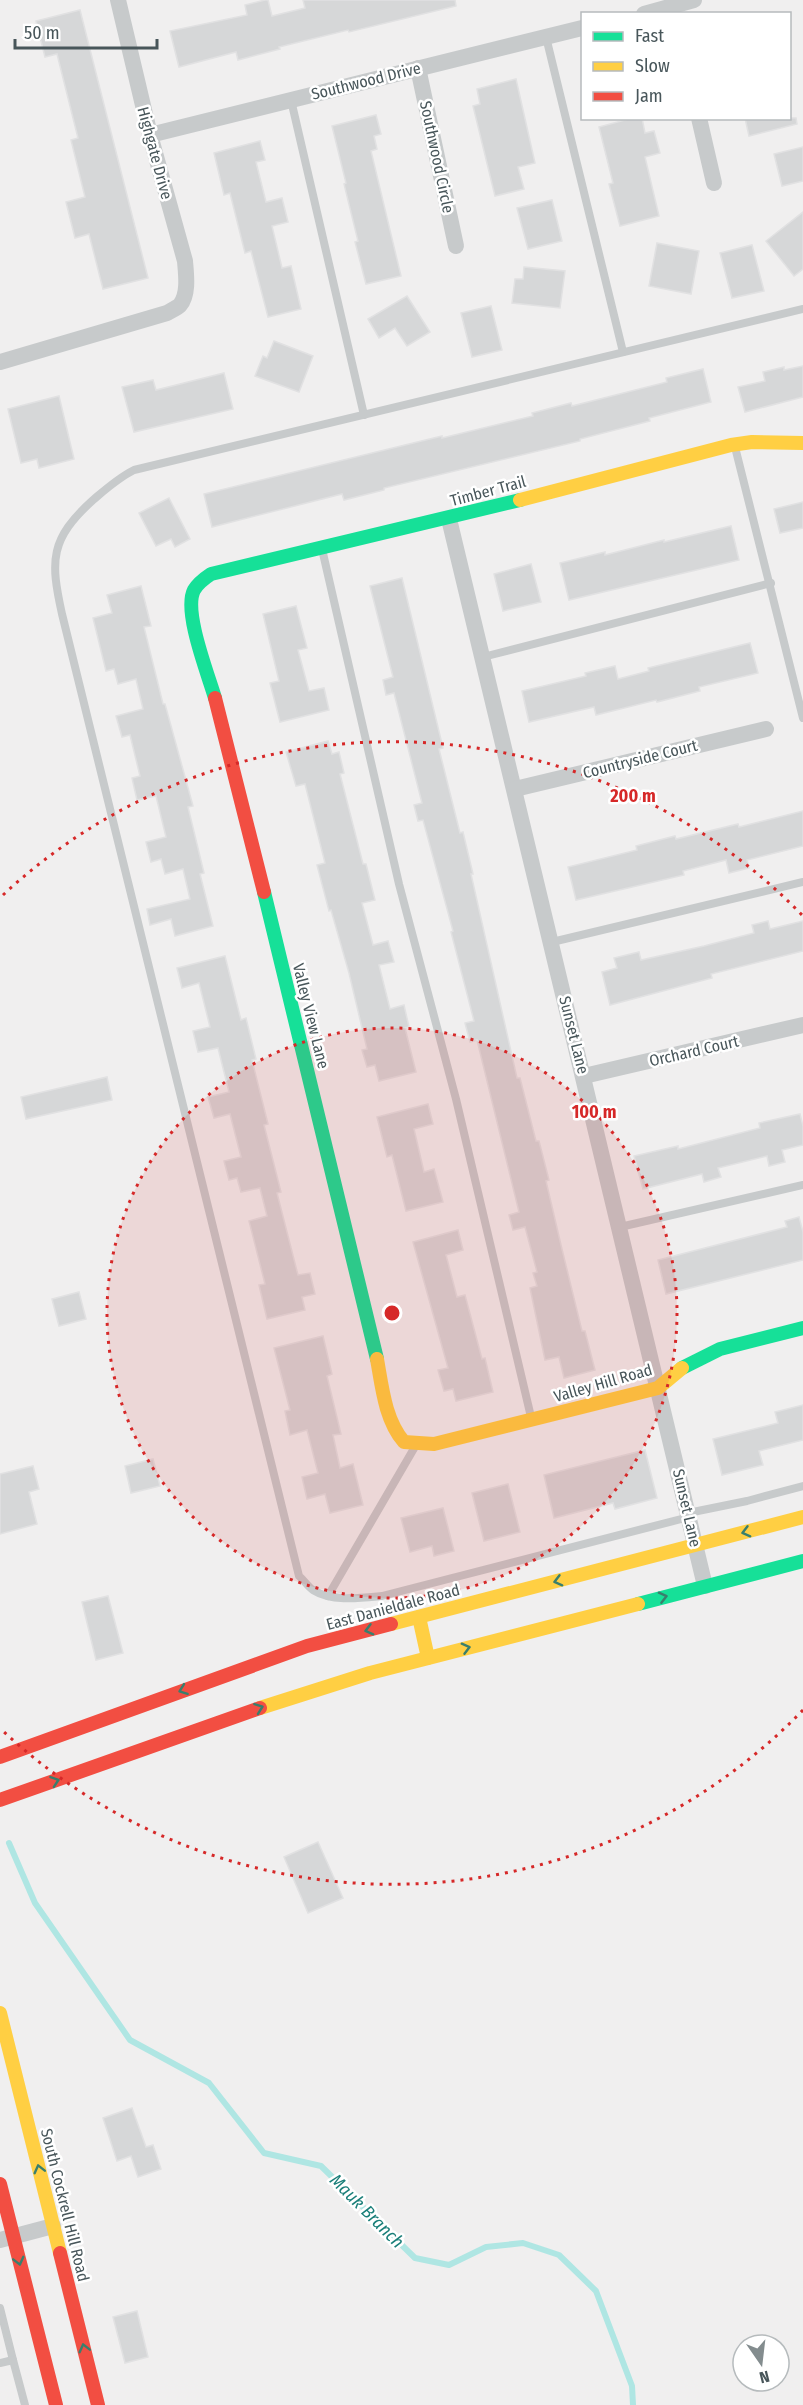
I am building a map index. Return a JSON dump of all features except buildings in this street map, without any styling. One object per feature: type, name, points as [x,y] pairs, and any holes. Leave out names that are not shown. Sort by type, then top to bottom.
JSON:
[{"type":"main road","name":"Timber Trail","points":[[191,596],[196,584],[211,574],[449,519],[734,444],[803,443]]},
{"type":"main road","name":"Valley View Lane","points":[[191,596],[191,615],[226,738],[365,1304],[387,1408],[395,1432],[410,1443]]},
{"type":"main road","name":"Valley Hill Road","points":[[410,1443],[434,1444],[658,1388],[679,1369],[720,1349],[803,1328]]},
{"type":"main road","name":"East Danieldale Road","points":[[0,1757],[307,1646],[803,1517]]},
{"type":"main road","points":[[0,1800],[268,1705],[370,1673],[803,1561]]},
{"type":"main road","points":[[419,1617],[428,1658]]},
{"type":"main road","name":"South Cockrell Hill Road","points":[[0,2013],[98,2405]]},
{"type":"main road","points":[[0,2184],[7,2238],[56,2405]]},
{"type":"street","name":"Highgate Drive","points":[[0,362],[147,320],[180,305],[184,295],[185,261],[150,135],[118,0]]},
{"type":"street","points":[[673,10],[694,0]]},
{"type":"street","name":"Southwood Drive","points":[[150,135],[581,28]]},
{"type":"street","name":"Southwood Circle","points":[[418,68],[456,246]]},
{"type":"street","points":[[699,120],[714,183]]},
{"type":"street","name":"Sunset Lane","points":[[449,519],[705,1586]]},
{"type":"street","name":"Countryside Court","points":[[515,789],[766,729]]},
{"type":"street","name":"Orchard Court","points":[[584,1076],[803,1025]]},
{"type":"street","points":[[7,2238],[54,2226]]},
{"type":"lane","points":[[546,37],[623,352]]},
{"type":"lane","points":[[291,100],[364,415]]},
{"type":"lane","points":[[803,309],[134,470],[121,477],[74,517],[65,530],[54,562],[54,580],[62,614],[299,1576],[313,1590],[328,1596],[358,1598],[382,1596],[803,1486]]},
{"type":"lane","points":[[734,444],[771,583],[803,718]]},
{"type":"lane","points":[[322,548],[399,884],[456,1100],[532,1420]]},
{"type":"lane","points":[[483,657],[771,583]]},
{"type":"lane","points":[[552,942],[803,882]]},
{"type":"lane","points":[[620,1227],[803,1185]]},
{"type":"lane","points":[[328,1596],[410,1443]]},
{"type":"lane","points":[[0,2308],[26,2405]]},
{"type":"lane","points":[[0,2363],[13,2360]]},
{"type":"waterway","name":"Mauk Branch","points":[[9,1843],[35,1903],[130,2040],[209,2083],[264,2153],[321,2166],[415,2258],[449,2265],[486,2247],[523,2243],[559,2255],[596,2291],[632,2386],[633,2405]]},
{"type":"traffic: fast","points":[[215,698],[194,627],[191,600],[194,590],[211,574],[520,500]]},
{"type":"traffic: fast","points":[[264,892],[377,1359]]},
{"type":"traffic: fast","points":[[682,1368],[720,1349],[803,1328]]},
{"type":"traffic: fast","points":[[638,1604],[803,1561]]},
{"type":"traffic: slow","points":[[520,500],[731,445],[752,442],[803,443]]},
{"type":"traffic: slow","points":[[377,1359],[388,1413],[392,1424],[404,1442],[434,1444],[658,1388],[682,1368]]},
{"type":"traffic: slow","points":[[391,1624],[803,1517]]},
{"type":"traffic: slow","points":[[260,1708],[370,1673],[638,1604]]},
{"type":"traffic: slow","points":[[419,1617],[428,1658]]},
{"type":"traffic: slow","points":[[0,2013],[60,2253]]},
{"type":"traffic: jam","points":[[215,698],[264,892]]},
{"type":"traffic: jam","points":[[0,1757],[307,1646],[391,1624]]},
{"type":"traffic: jam","points":[[0,1800],[260,1708]]},
{"type":"traffic: jam","points":[[0,2184],[56,2405]]},
{"type":"traffic: jam","points":[[60,2253],[98,2405]]}]
